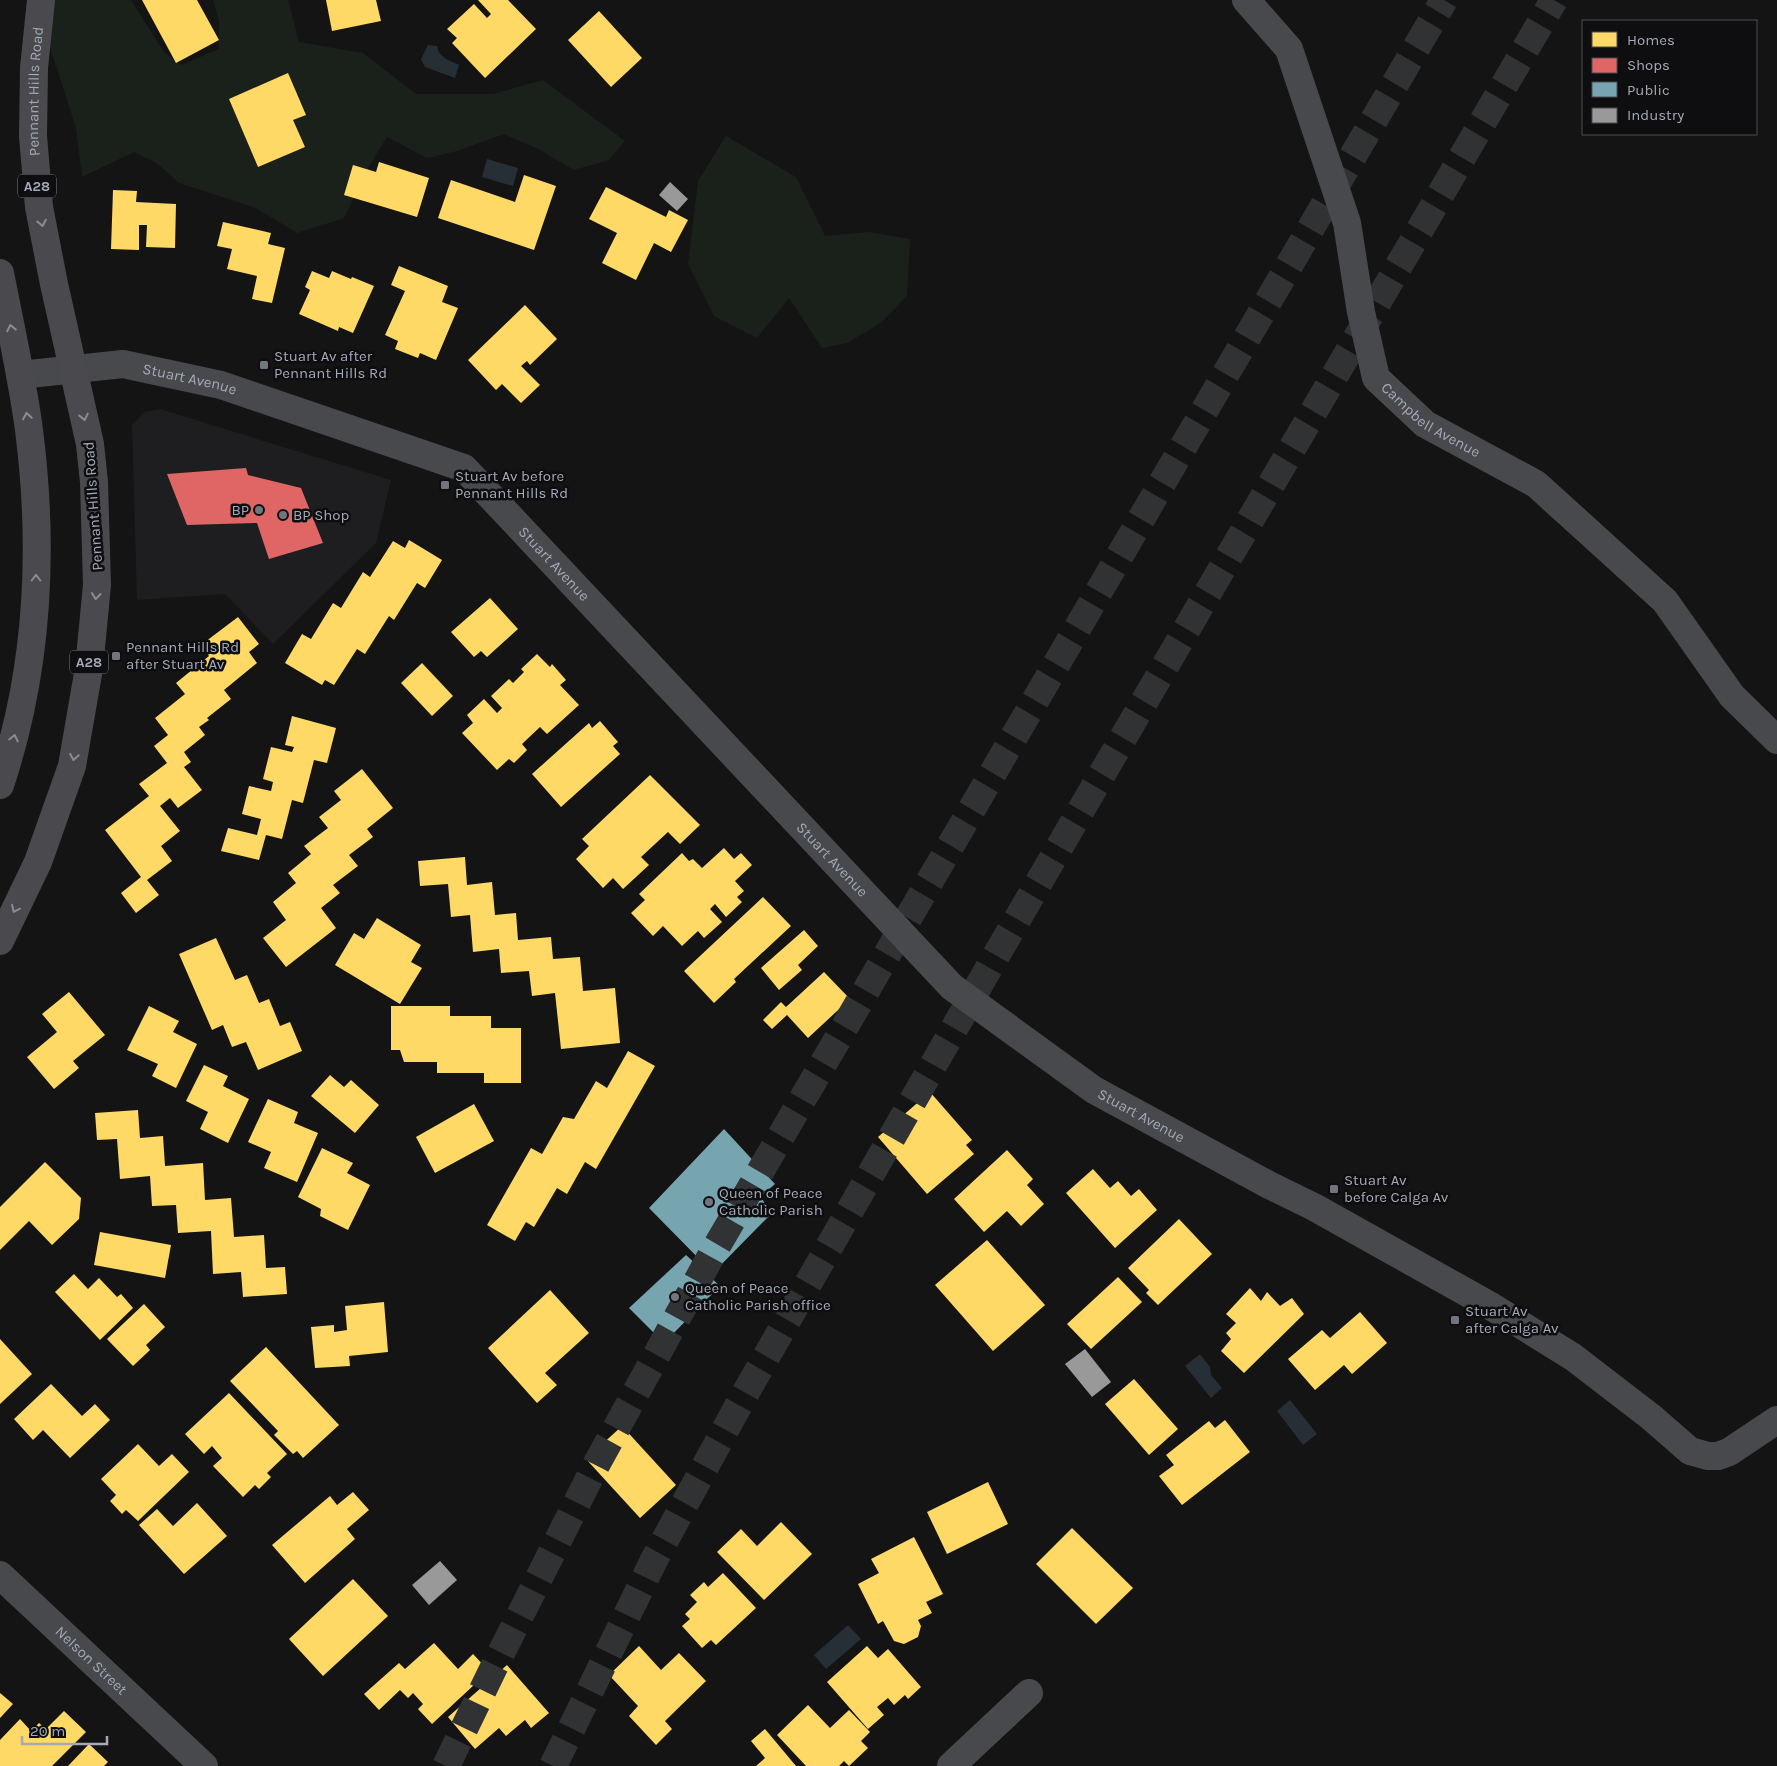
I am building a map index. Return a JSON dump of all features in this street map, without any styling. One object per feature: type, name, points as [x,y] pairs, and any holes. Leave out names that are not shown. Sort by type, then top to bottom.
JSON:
[{"type":"highway","name":"Pennant Hills Road","points":[[0,941],[38,862],[72,766],[89,668],[97,585],[94,482],[90,444],[54,284],[39,207],[33,136],[34,68],[41,0]]},
{"type":"highway","points":[[0,273],[29,430],[36,505],[36,601],[26,681],[10,754],[0,785]]},
{"type":"street","name":"Campbell Avenue","points":[[1246,0],[1289,49],[1347,223],[1362,312],[1376,378],[1424,424],[1536,484],[1665,602],[1732,696],[1777,740]]},
{"type":"street","name":"Stuart Avenue","points":[[20,375],[123,364],[221,385],[464,468],[952,987],[1094,1090],[1269,1185],[1314,1207],[1489,1305],[1573,1357],[1651,1417],[1690,1451],[1708,1456],[1718,1456],[1729,1452],[1777,1420]]},
{"type":"street","name":"Nelson Street","points":[[0,1574],[204,1766]]},
{"type":"street","points":[[952,1766],[1030,1693]]},
{"type":"shaded area","points":[[50,0],[131,0],[164,52],[181,65],[219,49],[219,21],[213,0],[288,0],[299,42],[363,53],[416,94],[493,94],[543,80],[625,141],[609,160],[574,170],[540,150],[504,134],[457,151],[427,158],[387,137],[370,165],[344,218],[297,233],[256,208],[179,183],[158,164],[134,152],[82,177],[76,128],[46,34]]},
{"type":"shaded area","points":[[428,45],[437,46],[442,56],[459,65],[455,78],[425,67],[421,59]]},
{"type":"shaded area","points":[[726,136],[796,177],[825,236],[869,232],[910,239],[907,296],[882,322],[847,343],[822,348],[789,298],[757,338],[714,316],[688,264],[698,181]]},
{"type":"shaded area","points":[[487,159],[518,168],[513,186],[482,177]]},
{"type":"shaded area","name":"BP","points":[[160,409],[391,480],[376,543],[273,644],[225,594],[137,600],[132,425],[144,412]]},
{"type":"shaded area","points":[[1200,1354],[1210,1367],[1211,1375],[1222,1388],[1211,1398],[1185,1366]]},
{"type":"shaded area","points":[[1290,1400],[1317,1434],[1303,1445],[1277,1411]]},
{"type":"shaded area","points":[[848,1625],[861,1639],[826,1669],[814,1655]]},
{"type":"building: Homes","points":[[142,0],[197,0],[219,40],[176,63]]},
{"type":"building: Homes","points":[[326,0],[376,0],[381,21],[332,31]]},
{"type":"building: Homes","points":[[478,0],[508,0],[536,29],[485,78],[452,43],[457,38],[447,29],[474,4],[487,18],[491,14]]},
{"type":"building: Homes","points":[[599,11],[642,58],[611,87],[568,40]]},
{"type":"building: Homes","points":[[288,73],[306,115],[293,120],[305,147],[258,167],[229,99]]},
{"type":"building: Homes","points":[[379,162],[429,178],[417,217],[344,195],[353,165],[376,172]]},
{"type":"building: Homes","points":[[524,175],[556,186],[534,250],[438,218],[451,180],[515,202]]},
{"type":"building: Homes","points":[[606,187],[666,217],[669,210],[688,220],[671,252],[654,243],[636,280],[602,263],[617,233],[589,219]]},
{"type":"building: Homes","points":[[113,190],[137,191],[136,202],[176,204],[175,248],[146,247],[147,225],[139,225],[139,250],[111,249]]},
{"type":"building: Homes","points":[[223,222],[271,233],[268,244],[285,248],[272,303],[252,299],[257,276],[227,269],[232,249],[217,246]]},
{"type":"building: Homes","points":[[399,266],[448,286],[442,302],[458,308],[436,360],[420,353],[418,358],[395,349],[398,341],[385,335],[405,291],[391,285]]},
{"type":"building: Homes","points":[[312,271],[329,278],[332,271],[374,286],[353,333],[339,327],[338,331],[299,314],[310,290],[305,287]]},
{"type":"building: Homes","points":[[525,305],[557,339],[530,365],[527,361],[521,366],[540,385],[521,403],[502,384],[496,390],[468,360]]},
{"type":"building: Homes","points":[[409,540],[442,560],[425,588],[417,583],[394,620],[389,616],[365,654],[357,649],[334,685],[325,680],[322,685],[285,663],[302,634],[311,639],[333,603],[341,608],[363,572],[370,577],[393,541],[405,548]]},
{"type":"building: Homes","points":[[490,598],[518,629],[487,657],[481,651],[474,657],[451,632]]},
{"type":"building: Homes","points":[[238,617],[259,644],[249,652],[257,663],[224,690],[231,699],[207,718],[209,720],[199,727],[205,735],[184,752],[191,762],[184,767],[202,790],[178,808],[170,798],[160,806],[180,831],[161,846],[172,861],[147,880],[159,895],[136,913],[121,893],[141,877],[105,830],[149,796],[139,784],[167,763],[154,746],[168,735],[155,718],[185,694],[176,683],[209,656],[201,645]]},
{"type":"building: Homes","points":[[537,654],[550,667],[552,664],[566,680],[560,685],[579,705],[547,734],[540,727],[522,744],[527,750],[514,763],[509,759],[497,770],[462,733],[473,723],[467,715],[484,699],[497,713],[502,708],[491,696],[509,679],[513,683],[524,672],[521,669]]},
{"type":"building: Homes","points":[[422,663],[453,696],[432,716],[401,683]]},
{"type":"building: Homes","points":[[292,716],[336,728],[327,763],[314,760],[303,803],[292,800],[282,839],[266,835],[259,860],[221,851],[228,828],[257,835],[261,819],[242,814],[249,786],[271,791],[273,782],[263,779],[271,747],[292,752],[294,747],[285,745]]},
{"type":"building: Homes","points":[[600,721],[618,742],[613,746],[620,754],[561,807],[532,774],[589,723],[592,728]]},
{"type":"building: Homes","points":[[362,769],[393,808],[367,829],[373,837],[349,855],[358,866],[333,885],[340,893],[321,908],[336,928],[286,967],[263,938],[286,920],[273,902],[296,883],[288,873],[311,854],[304,846],[328,828],[319,817],[341,800],[334,791]]},
{"type":"building: Homes","points":[[650,775],[700,825],[680,844],[668,832],[641,857],[649,865],[623,889],[613,878],[603,888],[576,859],[589,846],[582,839]]},
{"type":"building: Homes","points":[[724,848],[734,859],[741,853],[752,865],[735,881],[744,891],[737,897],[742,902],[726,917],[715,904],[710,909],[722,922],[704,938],[698,931],[682,946],[663,926],[653,936],[631,913],[645,900],[639,894],[682,853],[689,861],[693,859],[702,868]]},
{"type":"building: Homes","points":[[465,857],[467,885],[492,882],[495,915],[516,913],[518,940],[551,937],[553,959],[580,957],[583,991],[615,988],[620,1043],[561,1049],[555,993],[532,996],[529,971],[501,973],[499,949],[473,952],[470,915],[451,917],[448,884],[420,886],[418,861]]},
{"type":"building: Homes","points":[[763,897],[791,926],[734,979],[736,982],[714,1003],[684,971]]},
{"type":"building: Homes","points":[[377,918],[421,945],[411,962],[422,968],[400,1004],[335,965],[354,933],[364,939]]},
{"type":"building: Homes","points":[[804,930],[818,946],[798,965],[802,970],[779,990],[761,968]]},
{"type":"building: Homes","points":[[216,938],[235,980],[247,975],[259,1003],[269,999],[280,1026],[290,1022],[302,1051],[258,1070],[246,1042],[232,1047],[223,1025],[212,1030],[179,954]]},
{"type":"building: Homes","points":[[824,972],[850,999],[808,1038],[787,1015],[772,1029],[763,1020],[781,1002],[786,1007]]},
{"type":"building: Homes","points":[[69,992],[105,1035],[73,1061],[79,1068],[54,1089],[27,1057],[57,1032],[42,1014]]},
{"type":"building: Homes","points":[[149,1006],[179,1021],[173,1032],[197,1044],[176,1088],[152,1076],[158,1064],[127,1050]]},
{"type":"building: Homes","points":[[391,1006],[450,1006],[450,1016],[491,1016],[491,1028],[521,1028],[521,1083],[484,1083],[484,1073],[437,1073],[437,1062],[404,1062],[400,1050],[391,1050]]},
{"type":"building: Homes","points":[[628,1051],[655,1066],[596,1169],[585,1162],[567,1194],[557,1188],[534,1227],[526,1222],[515,1241],[487,1225],[531,1148],[542,1154],[563,1117],[574,1119],[596,1081],[607,1088]]},
{"type":"building: Homes","points":[[204,1065],[228,1076],[223,1086],[249,1099],[228,1143],[200,1129],[208,1112],[186,1101]]},
{"type":"building: Homes","points":[[330,1075],[344,1087],[351,1080],[379,1105],[355,1133],[311,1096]]},
{"type":"building: Homes","points":[[930,1092],[972,1140],[966,1145],[974,1154],[927,1194],[878,1137]]},
{"type":"building: Homes","points":[[268,1099],[298,1112],[294,1123],[318,1133],[297,1182],[264,1168],[271,1152],[248,1142]]},
{"type":"building: Homes","points":[[474,1104],[494,1141],[435,1173],[416,1137]]},
{"type":"building: Homes","points":[[138,1110],[140,1138],[163,1136],[165,1166],[203,1163],[205,1200],[231,1198],[234,1237],[264,1235],[266,1268],[285,1267],[287,1294],[243,1297],[241,1272],[213,1274],[211,1231],[178,1233],[176,1205],[152,1206],[150,1176],[120,1179],[117,1139],[97,1140],[95,1113]]},
{"type":"building: Homes","points":[[322,1148],[353,1163],[347,1173],[370,1185],[348,1230],[320,1216],[321,1209],[298,1197]]},
{"type":"building: Homes","points":[[1007,1150],[1033,1179],[1027,1185],[1044,1204],[1021,1226],[1007,1211],[984,1232],[954,1199]]},
{"type":"building: Homes","points":[[45,1162],[81,1198],[79,1219],[52,1245],[29,1221],[0,1250],[0,1207]]},
{"type":"building: Homes","points":[[1093,1169],[1110,1188],[1118,1181],[1131,1196],[1139,1189],[1157,1210],[1115,1248],[1066,1193]]},
{"type":"building: Homes","points":[[1179,1219],[1212,1254],[1158,1305],[1146,1293],[1149,1290],[1128,1268]]},
{"type":"building: Homes","points":[[100,1232],[171,1245],[165,1278],[94,1265]]},
{"type":"building: Homes","points":[[987,1240],[1045,1305],[993,1351],[935,1285]]},
{"type":"building: Homes","points":[[74,1274],[88,1289],[99,1278],[117,1297],[121,1294],[133,1308],[100,1340],[55,1292]]},
{"type":"building: Homes","points":[[1118,1277],[1142,1302],[1091,1349],[1067,1324]]},
{"type":"building: Homes","points":[[1250,1288],[1261,1301],[1267,1292],[1280,1306],[1292,1298],[1304,1314],[1244,1373],[1221,1351],[1231,1339],[1226,1333],[1236,1323],[1226,1314]]},
{"type":"building: Homes","points":[[550,1290],[589,1333],[545,1373],[557,1385],[537,1403],[488,1348]]},
{"type":"building: Homes","points":[[384,1302],[388,1352],[349,1356],[350,1366],[315,1368],[311,1327],[334,1325],[334,1332],[347,1330],[345,1306]]},
{"type":"building: Homes","points":[[144,1304],[165,1327],[146,1345],[150,1350],[133,1366],[107,1339]]},
{"type":"building: Homes","points":[[1360,1312],[1387,1343],[1352,1374],[1344,1365],[1315,1390],[1288,1359],[1322,1330],[1330,1338]]},
{"type":"building: Homes","points":[[0,1339],[32,1374],[0,1404]]},
{"type":"building: Homes","points":[[266,1347],[339,1425],[303,1458],[297,1451],[293,1454],[274,1435],[278,1431],[230,1381]]},
{"type":"building: Homes","points":[[1134,1379],[1178,1429],[1149,1455],[1105,1404]]},
{"type":"building: Homes","points":[[51,1384],[82,1416],[95,1404],[110,1420],[70,1458],[43,1430],[33,1440],[14,1419]]},
{"type":"building: Homes","points":[[229,1393],[287,1454],[267,1473],[271,1477],[259,1489],[255,1485],[243,1497],[213,1466],[222,1458],[212,1446],[204,1454],[185,1434]]},
{"type":"building: Homes","points":[[1225,1420],[1250,1452],[1182,1505],[1159,1476],[1174,1465],[1166,1455],[1209,1421],[1215,1428]]},
{"type":"building: Homes","points":[[622,1426],[676,1485],[640,1518],[586,1459]]},
{"type":"building: Homes","points":[[138,1444],[159,1466],[172,1454],[189,1472],[138,1521],[126,1510],[122,1514],[110,1501],[116,1495],[101,1479]]},
{"type":"building: Homes","points":[[988,1482],[1008,1524],[947,1554],[927,1512]]},
{"type":"building: Homes","points":[[353,1492],[369,1510],[347,1529],[355,1539],[305,1583],[272,1545],[330,1496],[337,1505]]},
{"type":"building: Homes","points":[[197,1503],[227,1536],[184,1574],[139,1525],[157,1509],[173,1526]]},
{"type":"building: Homes","points":[[781,1522],[812,1554],[764,1600],[717,1552],[741,1529],[757,1546]]},
{"type":"building: Homes","points":[[1072,1528],[1133,1588],[1096,1624],[1036,1564]]},
{"type":"building: Homes","points":[[914,1537],[943,1594],[926,1602],[932,1613],[918,1620],[921,1626],[918,1637],[904,1644],[894,1641],[883,1621],[878,1624],[858,1584],[879,1573],[871,1559]]},
{"type":"building: Homes","points":[[723,1573],[756,1608],[716,1645],[711,1640],[702,1648],[682,1626],[690,1619],[685,1614],[697,1602],[690,1595],[704,1582],[708,1587]]},
{"type":"building: Homes","points":[[353,1579],[388,1616],[323,1676],[289,1639]]},
{"type":"building: Homes","points":[[434,1643],[458,1669],[473,1654],[489,1671],[432,1724],[418,1709],[423,1704],[413,1693],[408,1698],[400,1690],[379,1710],[364,1694],[399,1663],[405,1669]]},
{"type":"building: Homes","points":[[639,1646],[661,1670],[679,1653],[706,1681],[665,1721],[672,1729],[656,1745],[629,1716],[638,1706],[609,1675]]},
{"type":"building: Homes","points":[[867,1646],[878,1658],[888,1649],[921,1687],[908,1699],[905,1695],[894,1705],[888,1698],[877,1707],[884,1715],[868,1729],[827,1682]]},
{"type":"building: Homes","points":[[507,1665],[549,1713],[531,1728],[525,1720],[506,1736],[499,1728],[475,1749],[448,1717]]},
{"type":"building: Homes","points":[[0,1693],[13,1704],[0,1718]]},
{"type":"building: Homes","points":[[808,1705],[830,1728],[849,1710],[870,1732],[861,1741],[868,1748],[849,1766],[844,1761],[839,1766],[806,1766],[777,1735]]},
{"type":"building: Homes","points":[[64,1711],[86,1732],[52,1766],[0,1766],[0,1740],[20,1719],[31,1731],[39,1723],[46,1729]]},
{"type":"building: Homes","points":[[765,1729],[796,1766],[756,1766],[765,1758],[751,1741]]},
{"type":"building: Homes","points":[[89,1744],[108,1762],[104,1766],[68,1766]]},
{"type":"building: Shops","points":[[246,468],[248,475],[301,488],[323,543],[269,559],[257,523],[187,525],[167,474]]},
{"type":"building: Public","name":"Queen of Peace Catholic Parish","points":[[724,1129],[775,1184],[761,1196],[770,1215],[713,1273],[649,1208]]},
{"type":"building: Public","name":"Queen of Peace Catholic Parish office","points":[[686,1255],[720,1286],[664,1343],[629,1308]]},
{"type":"building: Industry","points":[[670,182],[688,199],[677,211],[659,195]]},
{"type":"building: Industry","points":[[1085,1349],[1111,1382],[1092,1397],[1065,1364]]},
{"type":"building: Industry","points":[[440,1561],[457,1580],[429,1605],[412,1585]]},
{"type":"tunnel","points":[[446,1766],[596,1465],[711,1256],[1444,0]]},
{"type":"tunnel","points":[[553,1766],[654,1560],[742,1399],[994,959],[1554,0]]},
{"type":"place","name":"Stuart Av after Pennant Hills Rd","points":[[264,365]]},
{"type":"place","name":"Stuart Av before Pennant Hills Rd","points":[[445,485]]},
{"type":"place","name":"BP","points":[[259,510]]},
{"type":"place","name":"BP Shop","points":[[283,515]]},
{"type":"place","name":"Pennant Hills Rd after Stuart Av","points":[[116,656]]},
{"type":"place","name":"Stuart Av before Calga Av","points":[[1334,1189]]},
{"type":"place","name":"Queen of Peace Catholic Parish","points":[[709,1202]]},
{"type":"place","name":"Queen of Peace Catholic Parish office","points":[[675,1297]]},
{"type":"place","name":"Stuart Av after Calga Av","points":[[1455,1320]]}]
